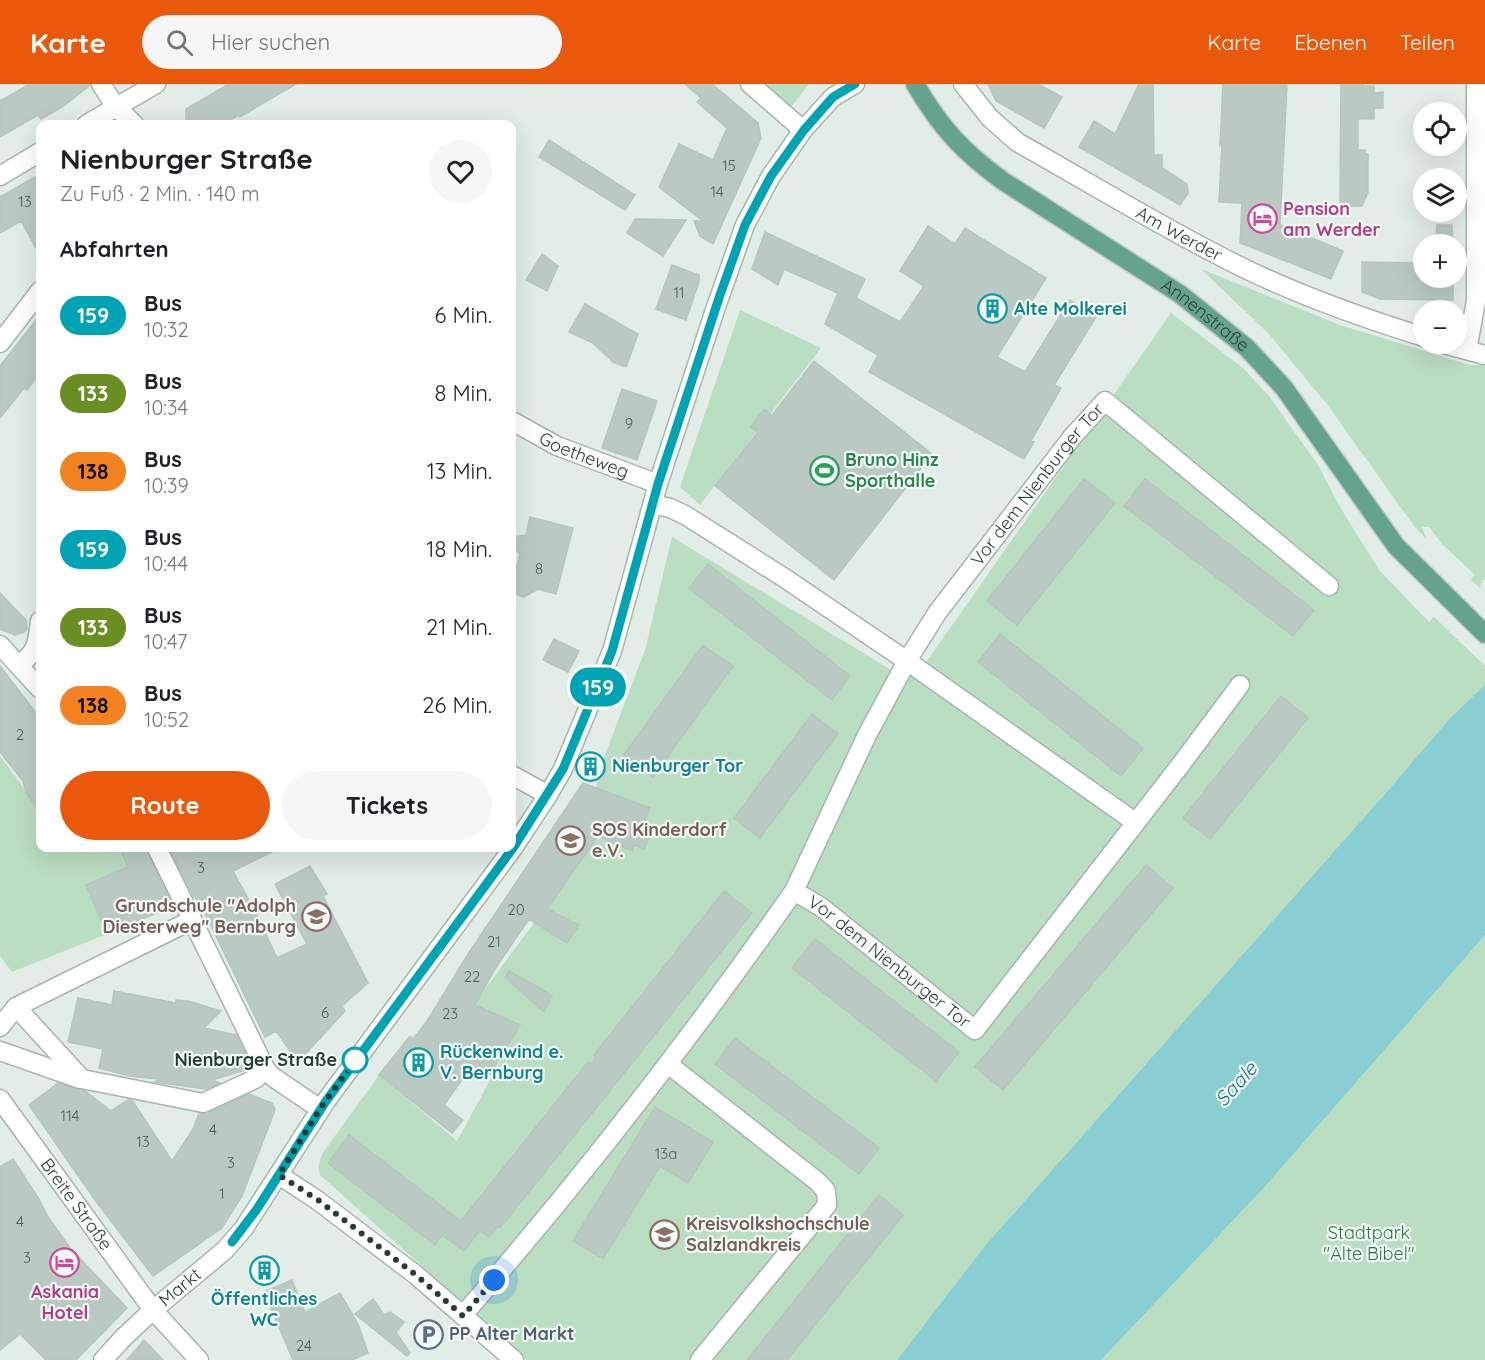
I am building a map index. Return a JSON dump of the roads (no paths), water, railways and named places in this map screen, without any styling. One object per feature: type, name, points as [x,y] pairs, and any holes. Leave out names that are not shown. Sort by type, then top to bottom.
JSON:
[{"type":"main road","name":"Annenstraße","points":[[915,84],[952,138],[981,165],[1180,294],[1247,348],[1284,388],[1396,546],[1485,634]]},
{"type":"street","points":[[101,84],[123,120]]},
{"type":"street","points":[[94,120],[156,84]]},
{"type":"street","points":[[750,84],[804,130]]},
{"type":"street","points":[[516,843],[563,769],[612,651],[658,484],[739,241],[766,184],[804,130],[834,91],[855,84]]},
{"type":"street","name":"Am Werder","points":[[963,84],[990,118],[1017,141],[1217,255],[1316,299],[1413,334]]},
{"type":"street","points":[[1476,84],[1476,301],[1467,350],[1485,355]]},
{"type":"street","points":[[116,107],[130,120]]},
{"type":"street","points":[[0,176],[36,154]]},
{"type":"street","points":[[0,343],[36,296]]},
{"type":"street","name":"Vor dem Nienburger Tor","points":[[463,1316],[510,1262],[668,1064],[721,995],[794,891],[867,735],[907,661],[937,613],[1073,436],[1105,400],[1329,586]]},
{"type":"street","name":"Goetheweg","points":[[516,423],[557,446],[658,484]]},
{"type":"street","points":[[652,504],[670,508],[691,519],[783,578],[907,661],[1135,822]]},
{"type":"street","points":[[0,645],[36,684]]},
{"type":"street","points":[[20,665],[36,647]]},
{"type":"street","name":"Vor dem Nienburger Tor","points":[[794,891],[821,908],[975,1030],[1240,685]]},
{"type":"street","points":[[516,777],[548,795]]},
{"type":"street","points":[[159,852],[266,1070],[320,1109]]},
{"type":"street","points":[[510,852],[320,1109],[279,1175],[318,1200],[416,1275],[511,1359]]},
{"type":"street","points":[[0,1027],[16,1007],[192,920]]},
{"type":"street","points":[[16,1007],[82,1079]]},
{"type":"street","points":[[0,1051],[82,1079],[203,1103],[255,1078],[266,1070]]},
{"type":"street","points":[[668,1064],[818,1182],[826,1191],[827,1205],[700,1360]]},
{"type":"street","name":"Breite Straße","points":[[0,1099],[153,1310]]},
{"type":"street","name":"Markt","points":[[199,1360],[153,1310],[235,1246],[279,1175]]},
{"type":"street","points":[[103,1360],[153,1310]]},
{"type":"water","name":"Saale","points":[[1485,685],[1485,935],[1262,1190],[1101,1360],[897,1360],[984,1247],[1451,717]]},
{"type":"place","name":"Pension am Werder","points":[[1262,219]]},
{"type":"place","name":"Alte Molkerei","points":[[993,309]]},
{"type":"place","name":"Bruno Hinz Sporthalle","points":[[824,470]]},
{"type":"place","name":"Nienburger Tor","points":[[591,766]]},
{"type":"place","name":"SOS Kinderdorf e.V.","points":[[571,840]]},
{"type":"place","name":"Grundschule \"Adolph Diesterweg\" Bernburg","points":[[317,916]]},
{"type":"place","name":"Nienburger Straße","points":[[355,1060]]},
{"type":"place","name":"Rückenwind e. V. Bernburg","points":[[419,1062]]},
{"type":"place","name":"Kreisvolkshochschule Salzlandkreis","points":[[665,1234]]},
{"type":"place","name":"Askania Hotel","points":[[65,1263]]},
{"type":"place","name":"Öffentliches WC","points":[[264,1270]]},
{"type":"place","name":"PP Alter Markt","points":[[428,1334]]},
{"type":"park label","name":"Stadtpark \"Alte Bibel\"","points":[[1369,1243]]}]
